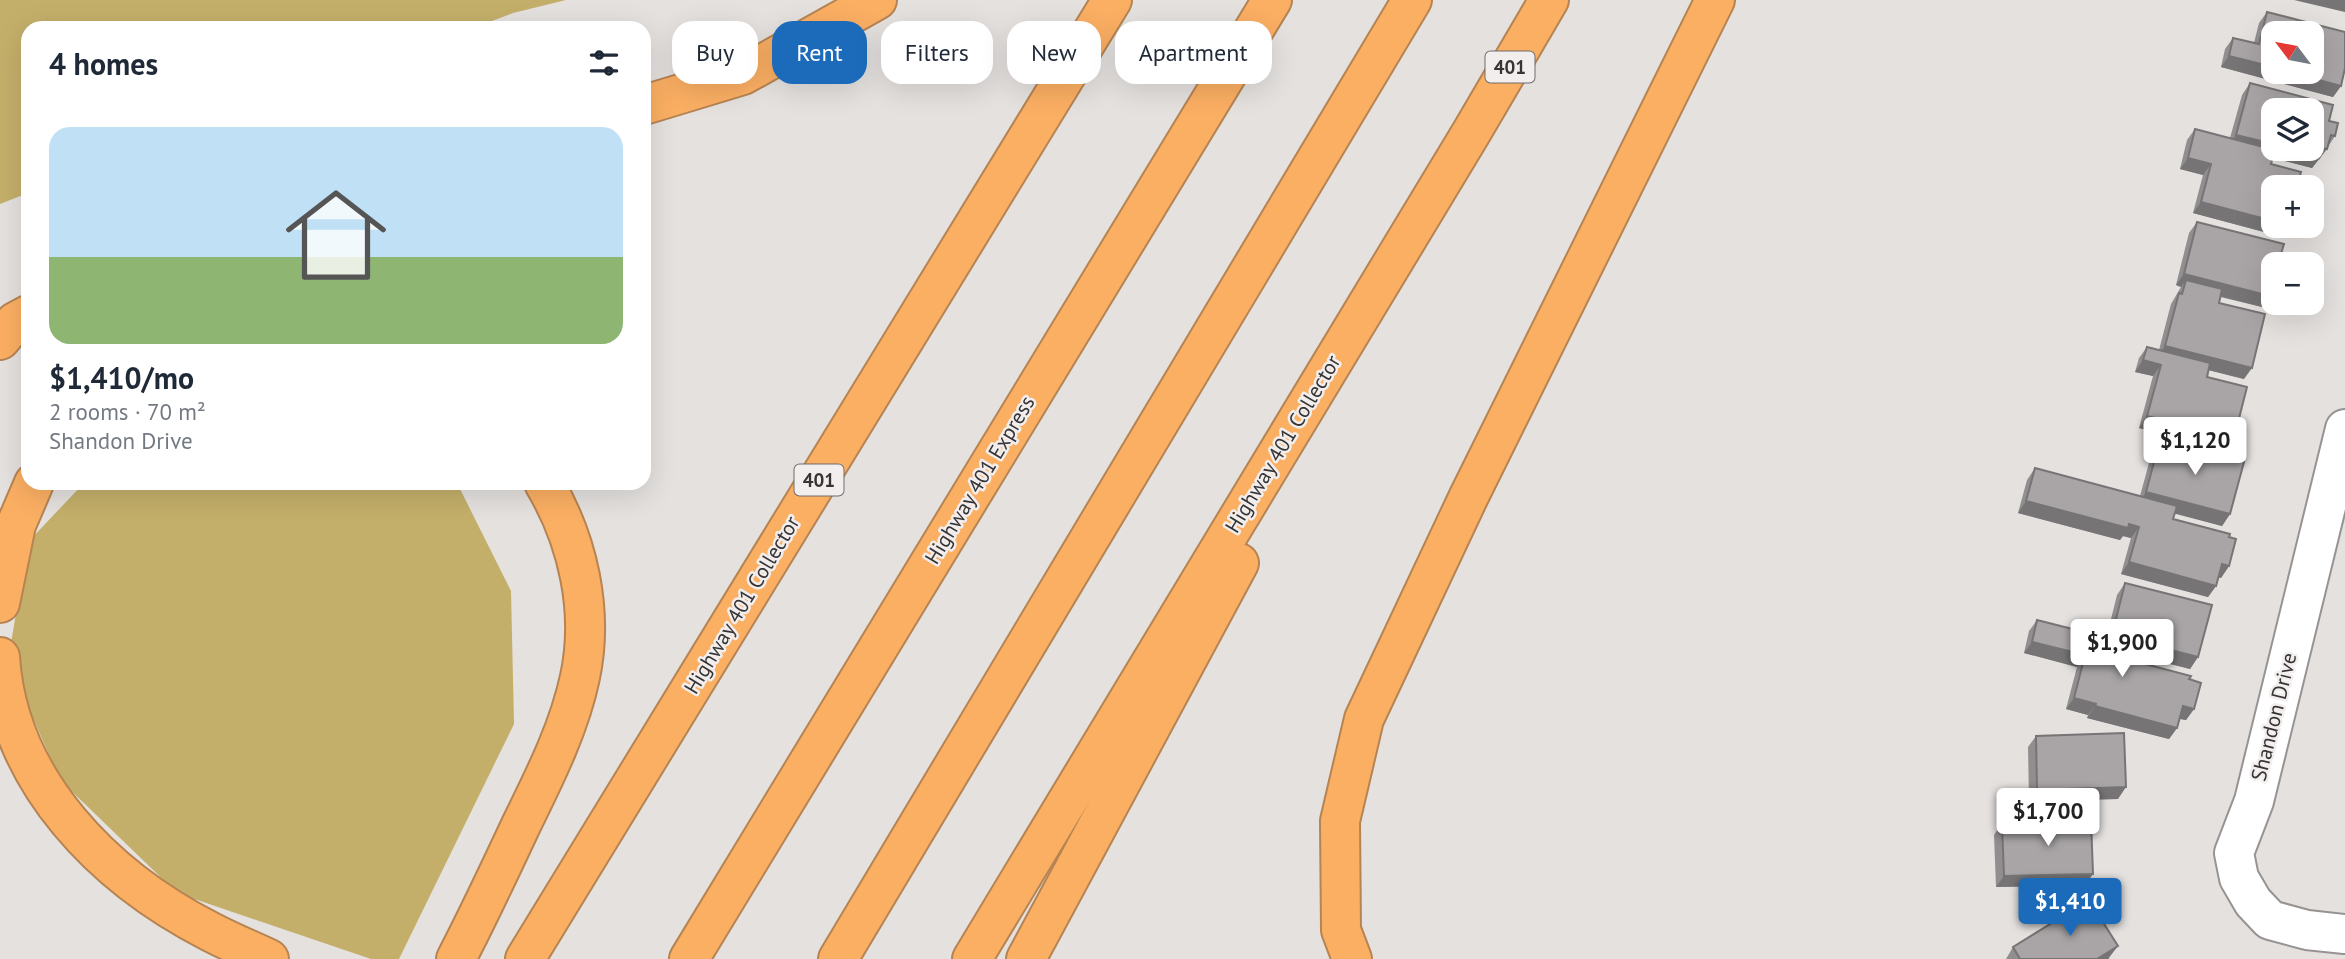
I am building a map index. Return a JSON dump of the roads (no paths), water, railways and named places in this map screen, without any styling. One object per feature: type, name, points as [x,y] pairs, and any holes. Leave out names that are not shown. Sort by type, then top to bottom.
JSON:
[{"type":"highway","points":[[651,103],[743,75],[877,0]]},
{"type":"highway","name":"Highway 401 Collector","points":[[526,959],[1112,0]]},
{"type":"highway","name":"Highway 401 Express","points":[[689,959],[1272,0]]},
{"type":"highway","points":[[838,959],[1412,0]]},
{"type":"highway","name":"Highway 401 Collector","points":[[972,959],[1549,0]]},
{"type":"highway","points":[[1352,959],[1341,930],[1340,821],[1364,719],[1469,496],[1715,0]]},
{"type":"highway","points":[[1026,959],[1471,133]]},
{"type":"highway","points":[[0,340],[21,319]]},
{"type":"highway","points":[[0,603],[16,524],[31,490]]},
{"type":"highway","points":[[456,959],[542,783],[566,726],[580,676],[585,624],[581,573],[557,505],[548,490]]},
{"type":"highway","points":[[0,657],[13,724],[33,772],[65,817],[102,857],[146,892],[209,931],[269,959]]},
{"type":"street","name":"Shandon Drive","points":[[2345,429],[2254,802],[2234,853],[2239,878],[2253,902],[2270,920],[2307,930],[2345,934]]}]
